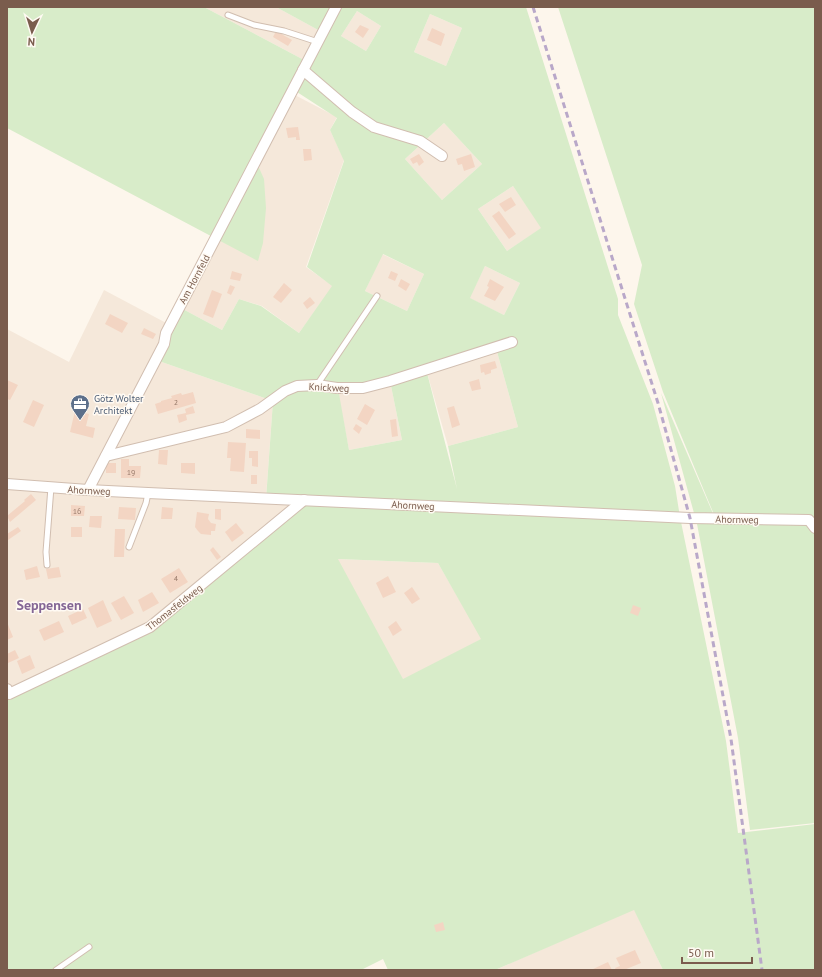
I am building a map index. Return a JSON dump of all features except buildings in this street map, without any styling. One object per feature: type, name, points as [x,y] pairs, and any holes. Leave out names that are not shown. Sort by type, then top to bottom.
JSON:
[{"type":"street","name":"Am Hornfeld","points":[[88,490],[164,344],[166,333],[336,7]]},
{"type":"street","points":[[303,70],[352,112],[374,127],[420,142],[442,156]]},
{"type":"street","name":"Knickweg","points":[[106,456],[226,427],[260,409],[285,391],[297,386],[317,385],[338,388],[363,388],[390,381],[512,342]]},
{"type":"street","name":"Ahornweg","points":[[7,484],[148,493],[690,518],[809,520],[815,528]]},
{"type":"street","name":"Thomasfeldweg","points":[[7,689],[9,694],[150,628],[304,500]]},
{"type":"lane","points":[[228,15],[254,25],[284,31],[318,42]]},
{"type":"lane","points":[[317,385],[377,296]]},
{"type":"lane","points":[[47,565],[46,552],[51,488]]},
{"type":"lane","points":[[128,548],[146,503],[148,493]]},
{"type":"lane","points":[[56,970],[89,947]]},
{"type":"shaded area","points":[[204,7],[276,7],[320,31],[304,60]]},
{"type":"shaded area","points":[[357,11],[381,26],[366,51],[341,36]]},
{"type":"shaded area","points":[[430,14],[462,28],[446,66],[414,52]]},
{"type":"shaded area","points":[[291,93],[337,117],[330,130],[344,160],[306,267],[333,286],[299,333],[262,306],[239,299],[222,330],[179,307]]},
{"type":"shaded area","points":[[444,123],[482,164],[442,200],[405,159]]},
{"type":"shaded area","points":[[513,186],[542,228],[507,251],[478,209]]},
{"type":"shaded area","points":[[382,254],[424,274],[407,311],[365,291]]},
{"type":"shaded area","points":[[485,266],[520,283],[504,315],[469,298]]},
{"type":"shaded area","points":[[104,290],[170,325],[156,360],[273,401],[266,498],[304,500],[150,627],[9,694],[7,689],[7,329],[69,362]]},
{"type":"shaded area","points":[[496,348],[518,427],[448,446],[426,369]]},
{"type":"shaded area","points":[[390,381],[402,440],[349,450],[337,388]]},
{"type":"shaded area","points":[[337,559],[438,563],[482,639],[403,680]]},
{"type":"shaded area","points":[[634,909],[663,970],[495,970]]},
{"type":"green space","points":[[7,7],[204,7],[304,60],[256,161],[264,179],[266,208],[263,243],[258,261],[7,128]]},
{"type":"green space","points":[[276,7],[332,7],[320,31]]},
{"type":"green space","points":[[340,7],[526,7],[618,299],[618,315],[653,404],[675,486],[726,741],[738,833],[815,824],[815,970],[663,970],[634,910],[495,970],[388,970],[383,959],[361,970],[7,970],[7,689],[9,693],[150,627],[304,501],[266,499],[273,401],[156,360],[179,307],[222,330],[239,299],[261,306],[299,333],[332,286],[307,267],[344,161],[330,130],[337,118],[297,92]],"holes":[[[357,11],[381,26],[366,51],[341,36]],[[430,14],[462,28],[446,66],[414,52]],[[444,123],[482,164],[442,200],[405,159]],[[513,186],[541,228],[507,251],[478,209]],[[383,254],[424,274],[407,311],[365,291]],[[485,266],[520,283],[504,315],[470,298]],[[496,348],[518,427],[448,446],[457,489],[426,369]],[[390,381],[402,440],[349,450],[338,388]],[[338,559],[438,563],[481,639],[403,679]]]},
{"type":"green space","points":[[558,7],[815,7],[815,525],[715,517],[663,392],[634,304],[642,265]]},
{"type":"green space","points":[[661,393],[715,518],[809,520],[815,528],[815,823],[750,830],[738,738],[697,524]]},
{"type":"railway","points":[[533,7],[658,403],[690,518],[731,739],[762,970]]},
{"type":"place","name":"Götz Wolter Architekt","points":[[80,421]]},
{"type":"district","name":"Seppensen","points":[[49,605]]}]
